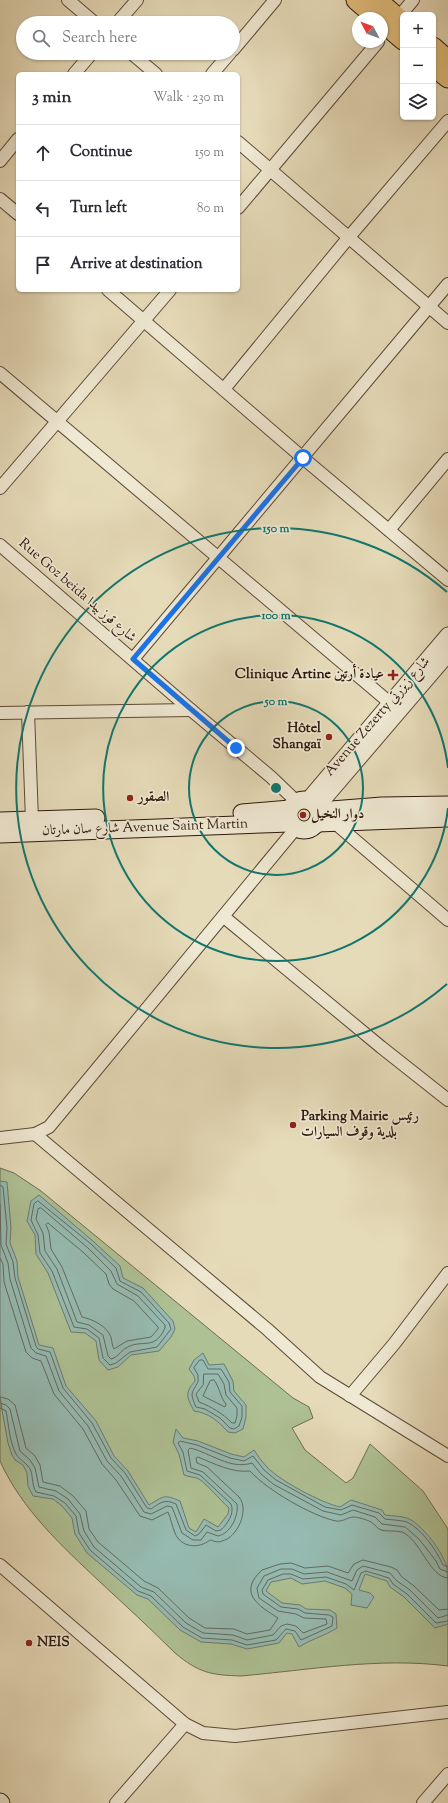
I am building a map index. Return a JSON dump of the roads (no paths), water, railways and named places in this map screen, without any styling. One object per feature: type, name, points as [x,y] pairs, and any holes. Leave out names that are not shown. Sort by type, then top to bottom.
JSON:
[{"type":"main road","points":[[356,0],[389,29]]},
{"type":"main road","points":[[377,0],[389,29]]},
{"type":"main road","points":[[434,48],[448,60]]},
{"type":"main road","points":[[436,68],[448,78]]},
{"type":"main road","name":"شارع سان مارتان Avenue Saint Martin","points":[[0,834],[304,813],[382,806],[448,805]]},
{"type":"main road","name":"شارع سان مارتان Avenue Saint Martin","points":[[0,821],[253,812],[304,813],[334,823],[448,818]]},
{"type":"street","points":[[68,0],[87,16]]},
{"type":"street","points":[[123,16],[137,0]]},
{"type":"street","points":[[240,42],[275,0]]},
{"type":"street","points":[[240,206],[414,0]]},
{"type":"street","points":[[76,72],[86,60]]},
{"type":"street","points":[[139,60],[154,72]]},
{"type":"street","points":[[214,72],[224,60]]},
{"type":"street","points":[[224,389],[349,237],[448,121]]},
{"type":"street","points":[[0,161],[16,142]]},
{"type":"street","points":[[240,144],[448,323]]},
{"type":"street","points":[[0,199],[16,212]]},
{"type":"street","points":[[133,659],[219,559],[448,284]]},
{"type":"street","points":[[110,292],[303,458],[448,580]]},
{"type":"street","points":[[0,488],[168,292]]},
{"type":"street","points":[[0,373],[395,707]]},
{"type":"street","points":[[389,530],[448,459]]},
{"type":"street","name":"Rue Goz beida شارع قوز بيدا","points":[[0,545],[271,777],[304,813]]},
{"type":"street","name":"Avenue Zezerty شارع زيزرتي","points":[[304,813],[395,707],[448,635]]},
{"type":"street","name":"Avenue Zezerty شارع زيزرتي","points":[[395,707],[448,654]]},
{"type":"street","points":[[0,713],[191,710]]},
{"type":"street","points":[[28,712],[32,820]]},
{"type":"street","points":[[0,1138],[35,1134],[49,1127],[224,917],[304,813]]},
{"type":"street","points":[[334,823],[448,920]]},
{"type":"street","points":[[224,917],[381,1047],[448,1100]]},
{"type":"street","points":[[35,1134],[267,1329],[320,1377],[448,1456]]},
{"type":"street","points":[[350,1396],[394,1344],[448,1273]]},
{"type":"street","points":[[0,1565],[185,1724],[203,1733],[235,1736],[448,1712]]},
{"type":"street","points":[[116,1803],[185,1724]]},
{"type":"street","points":[[423,1803],[448,1774]]},
{"type":"water","points":[[0,1181],[7,1182],[11,1228],[10,1243],[17,1261],[18,1277],[39,1345],[53,1348],[66,1386],[96,1421],[114,1456],[128,1471],[149,1505],[164,1497],[171,1497],[180,1501],[189,1528],[196,1532],[204,1519],[218,1527],[228,1514],[229,1508],[203,1482],[197,1478],[184,1475],[179,1454],[173,1442],[176,1429],[183,1438],[198,1441],[231,1454],[244,1457],[254,1450],[263,1463],[273,1473],[312,1496],[340,1507],[351,1500],[382,1510],[385,1515],[407,1518],[419,1526],[437,1547],[447,1568],[448,1624],[435,1628],[404,1597],[390,1587],[387,1581],[365,1574],[359,1590],[370,1593],[374,1597],[367,1608],[351,1605],[352,1594],[345,1588],[325,1581],[302,1584],[291,1578],[271,1582],[266,1591],[282,1603],[300,1605],[306,1609],[330,1610],[336,1614],[337,1628],[299,1647],[292,1634],[287,1633],[279,1643],[247,1649],[231,1644],[201,1642],[180,1630],[148,1599],[137,1595],[87,1553],[75,1534],[72,1518],[62,1506],[53,1499],[33,1496],[28,1486],[27,1473],[23,1465],[15,1460],[8,1443],[0,1396]]},
{"type":"water","points":[[39,1195],[120,1266],[123,1278],[143,1288],[173,1321],[175,1329],[171,1337],[159,1351],[131,1355],[118,1367],[108,1370],[99,1360],[96,1341],[85,1333],[71,1332],[48,1273],[36,1254],[35,1235],[27,1221],[31,1201]]},
{"type":"water","points":[[203,1353],[209,1365],[224,1364],[233,1381],[234,1391],[246,1405],[246,1417],[243,1429],[235,1433],[228,1432],[217,1421],[209,1416],[194,1411],[188,1399],[189,1389],[195,1381],[194,1376],[189,1369],[194,1360]]},
{"type":"place","name":"Clinique Artine عيادة أرتين","points":[[393,675]]},
{"type":"place","name":"Hôtel Shangaï","points":[[329,737]]},
{"type":"place","name":"الصقور","points":[[130,798]]},
{"type":"place","name":"دوار النخيل","points":[[303,815]]},
{"type":"place","name":"Parking Mairie رئيس بلدية وقوف السيارات","points":[[293,1125]]},
{"type":"place","name":"NEIS","points":[[29,1643]]}]
